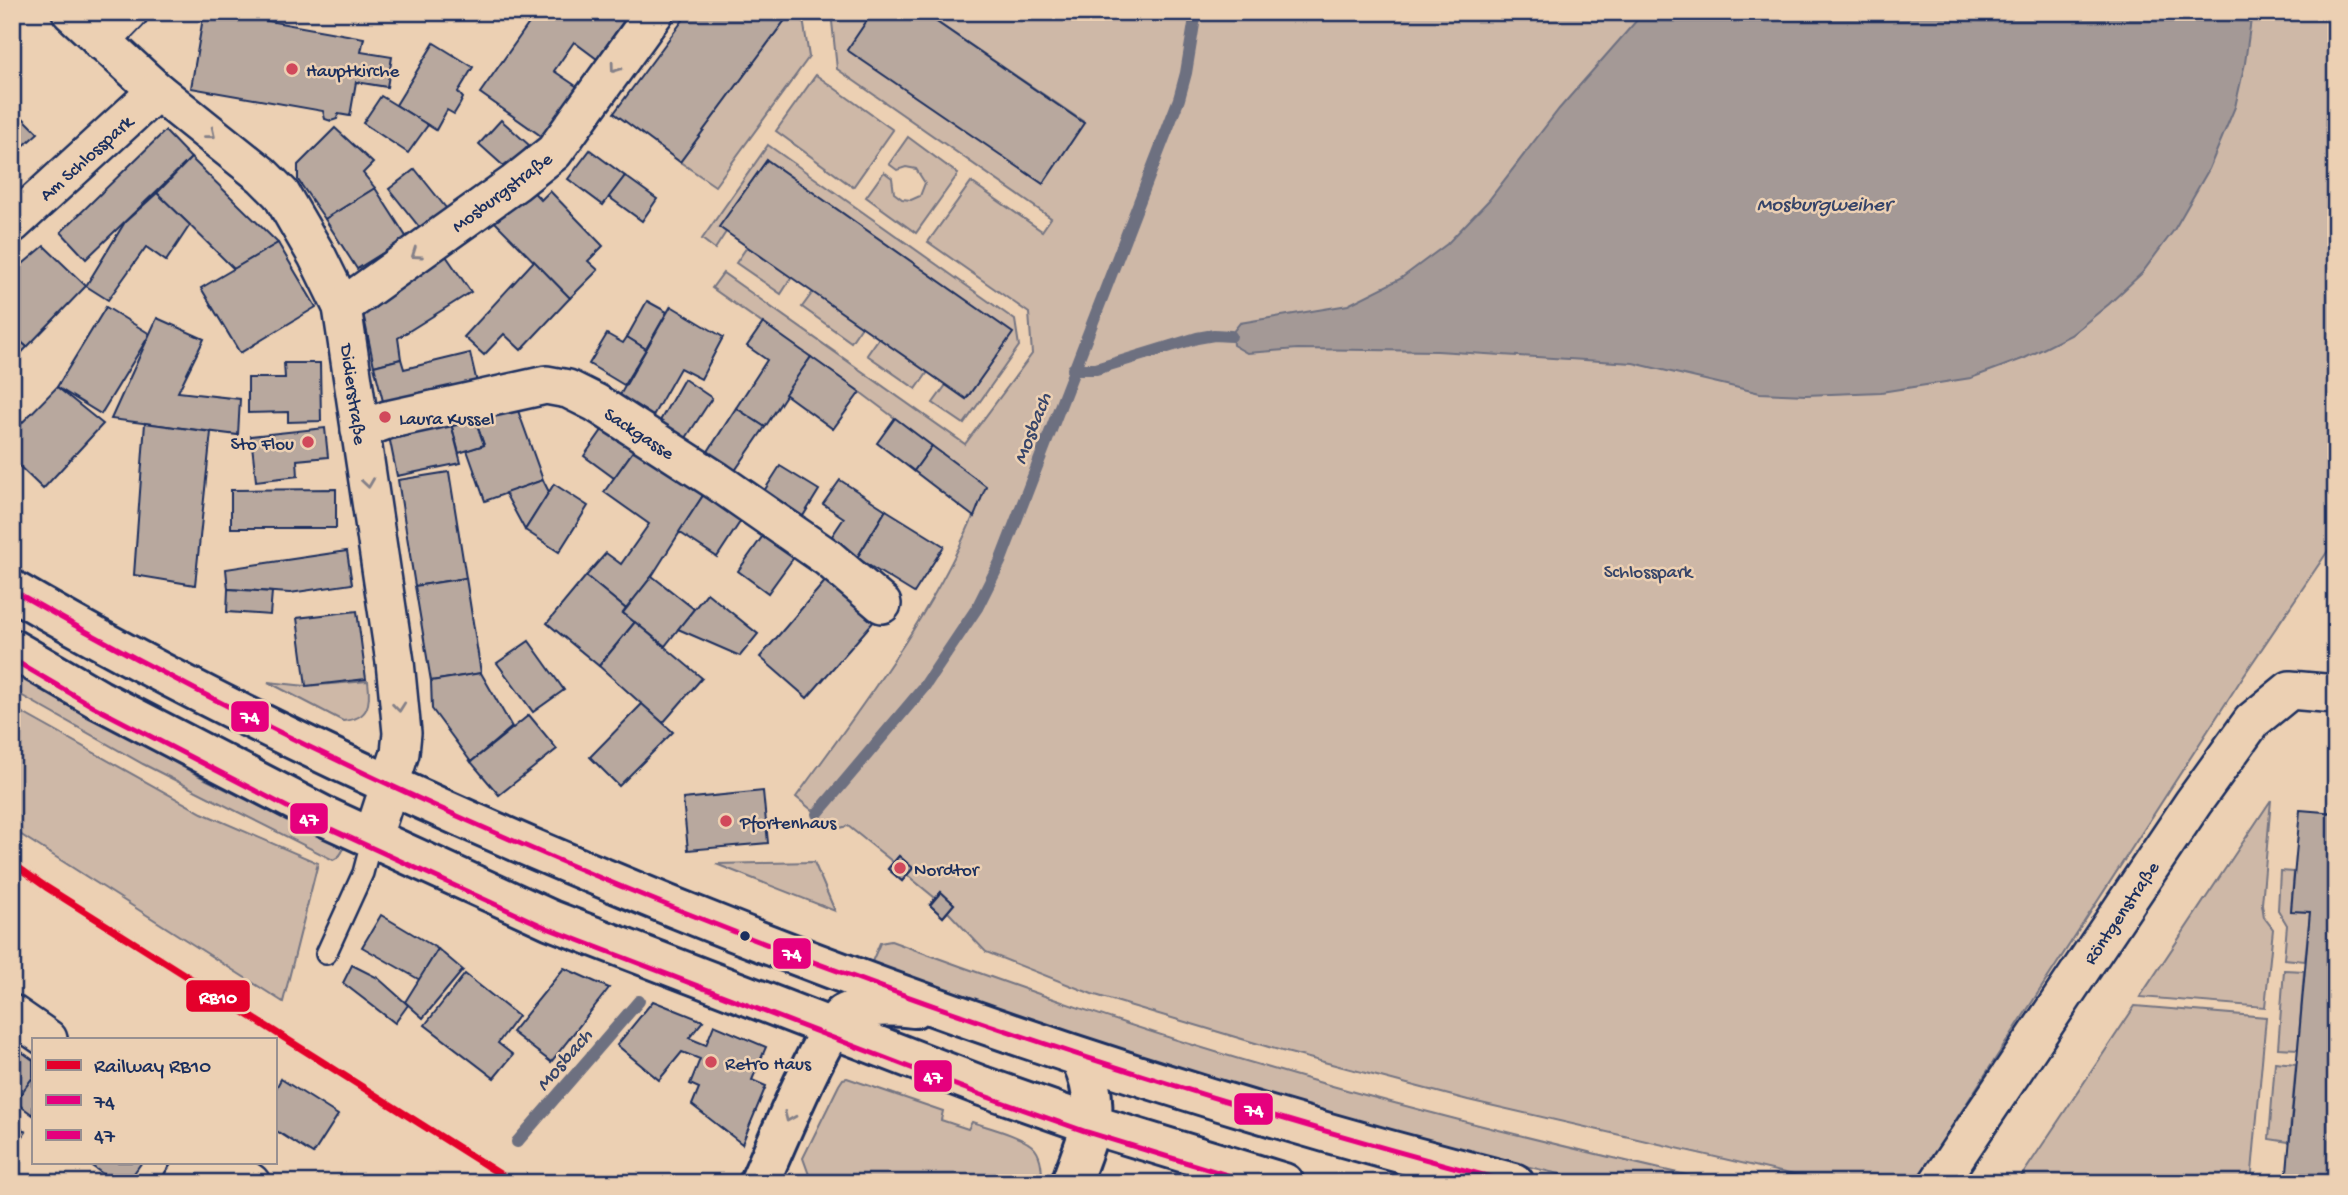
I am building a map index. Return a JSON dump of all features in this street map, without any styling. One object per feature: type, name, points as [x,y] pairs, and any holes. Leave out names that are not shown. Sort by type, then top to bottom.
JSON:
[{"type":"main road","points":[[12,590],[73,626],[235,710],[493,831],[668,906],[941,1010],[1082,1059],[1325,1133],[1514,1183]]},
{"type":"main road","points":[[12,649],[203,755],[372,839],[551,920],[982,1086],[1090,1124],[1284,1183]]},
{"type":"main road","points":[[760,1183],[831,1028],[844,1014],[858,1010],[905,1007],[941,1010]]},
{"type":"main road","points":[[1070,1183],[1094,1105],[1093,1091],[1082,1059]]},
{"type":"street","name":"Didierstraße","points":[[71,12],[158,91],[262,175],[281,194],[317,256],[342,307],[395,662],[402,733],[400,753],[372,839]]},
{"type":"street","points":[[101,41],[129,12]]},
{"type":"street","name":"Mosburgstraße","points":[[342,307],[554,152],[655,12]]},
{"type":"street","name":"Am Schlosspark","points":[[12,224],[158,91]]},
{"type":"street","name":"Sackgasse","points":[[360,430],[387,420],[528,389],[546,386],[568,389],[596,403],[717,481],[828,558],[883,604]]},
{"type":"street","name":"Röntgenstraße","points":[[1938,1183],[2193,803],[2252,721],[2290,690],[2336,694]]},
{"type":"street","points":[[12,1014],[47,1038]]},
{"type":"street","points":[[182,1183],[195,1164]]},
{"type":"street","points":[[224,1164],[251,1183]]},
{"type":"lane","points":[[326,954],[363,873],[372,839]]},
{"type":"green space","points":[[791,12],[802,12],[809,57],[715,186],[680,162]]},
{"type":"green space","name":"Schlosspark","points":[[831,12],[872,13],[1043,183],[1084,122],[922,12],[2336,12],[2336,539],[2244,675],[1915,1183],[1828,1183],[1468,1100],[1282,1051],[1092,994],[986,952],[948,912],[943,917],[930,905],[935,898],[907,875],[902,881],[888,869],[893,862],[848,826],[835,829],[796,797],[876,686],[926,609],[968,528],[985,486],[860,392],[712,288],[723,273],[965,444],[1032,354],[1029,313],[928,242],[971,182],[1042,231],[1051,218],[837,69]]},
{"type":"green space","points":[[816,75],[893,130],[853,187],[776,131]]},
{"type":"green space","points":[[908,137],[958,174],[916,233],[866,197],[884,172],[892,178],[894,193],[902,199],[911,200],[920,196],[925,183],[916,169],[906,167],[897,170],[889,164]]},
{"type":"green space","points":[[768,145],[1015,320],[1019,346],[964,424],[933,403],[946,385],[966,399],[1012,333],[767,160],[720,227],[726,232],[715,249],[702,239]]},
{"type":"green space","points":[[747,247],[792,277],[781,294],[736,263]]},
{"type":"green space","points":[[813,292],[862,326],[851,342],[802,307]]},
{"type":"green space","points":[[879,338],[928,372],[916,389],[867,355]]},
{"type":"green space","points":[[12,672],[201,777],[344,848],[342,852],[333,860],[143,764],[12,690]]},
{"type":"green space","points":[[368,681],[369,697],[363,714],[343,721],[268,682],[306,686]]},
{"type":"green space","points":[[12,707],[202,813],[318,863],[283,1002],[12,829]]},
{"type":"green space","points":[[2271,800],[2262,904],[2264,917],[2273,929],[2265,1007],[2140,997]]},
{"type":"green space","points":[[814,862],[835,911],[716,864]]},
{"type":"green space","points":[[2280,871],[2294,872],[2291,910],[2310,912],[2305,961],[2284,959],[2287,925],[2278,910]]},
{"type":"green space","points":[[891,941],[1076,1007],[1263,1066],[1491,1128],[1721,1183],[1597,1183],[1466,1152],[1333,1115],[1065,1033],[871,964],[880,943]]},
{"type":"green space","points":[[2284,970],[2304,971],[2298,1049],[2278,1048]]},
{"type":"green space","points":[[2135,1006],[2266,1017],[2251,1183],[2017,1183]]},
{"type":"green space","points":[[2275,1062],[2296,1064],[2289,1142],[2269,1139]]},
{"type":"green space","points":[[847,1078],[943,1111],[941,1120],[968,1129],[972,1122],[1023,1140],[1035,1149],[1039,1157],[1042,1183],[812,1183],[803,1158],[839,1085]]},
{"type":"water","name":"Mosburgweiher","points":[[1644,12],[2252,12],[2235,107],[2209,169],[2174,230],[2142,273],[2071,335],[2025,358],[1971,378],[1881,392],[1806,395],[1760,393],[1633,363],[1437,351],[1298,349],[1247,353],[1233,345],[1232,333],[1240,323],[1348,305],[1400,279],[1447,244],[1489,200],[1559,109]]},
{"type":"building","name":"Hauptkirche","points":[[204,12],[218,12],[364,38],[361,52],[392,57],[387,87],[356,82],[350,116],[338,114],[337,119],[331,121],[325,119],[323,111],[191,88]]},
{"type":"building","points":[[537,12],[615,12],[625,19],[597,59],[574,42],[554,71],[579,88],[544,138],[480,93]]},
{"type":"building","points":[[615,12],[630,12],[625,19]]},
{"type":"building","points":[[689,12],[791,12],[680,162],[614,113]]},
{"type":"building","points":[[871,12],[922,12],[1084,123],[1043,184],[847,50]]},
{"type":"building","points":[[434,43],[473,67],[458,92],[463,98],[460,104],[454,114],[447,110],[436,130],[396,105]]},
{"type":"building","points":[[381,96],[428,125],[408,153],[363,123]]},
{"type":"building","points":[[12,107],[38,133],[12,156]]},
{"type":"building","points":[[501,120],[529,145],[508,170],[479,144]]},
{"type":"building","points":[[335,128],[373,163],[363,173],[375,188],[325,219],[298,180],[298,165]]},
{"type":"building","points":[[165,131],[191,158],[86,259],[61,232]]},
{"type":"building","points":[[590,150],[625,176],[603,205],[568,179]]},
{"type":"building","points":[[191,158],[278,243],[234,269],[157,193]]},
{"type":"building","points":[[767,160],[1013,333],[966,399],[719,227]]},
{"type":"building","points":[[415,169],[450,213],[424,233],[389,189]]},
{"type":"building","points":[[625,176],[657,199],[642,221],[609,197]]},
{"type":"building","points":[[525,183],[541,200],[550,191],[603,246],[588,261],[598,270],[570,298],[490,217]]},
{"type":"building","points":[[375,188],[407,238],[357,269],[325,219]]},
{"type":"building","points":[[157,193],[190,225],[166,261],[146,247],[108,300],[86,286],[125,222]]},
{"type":"building","points":[[278,243],[316,307],[240,353],[201,288]]},
{"type":"building","points":[[44,246],[86,286],[27,347],[12,334],[12,273]]},
{"type":"building","points":[[444,253],[471,292],[398,338],[401,359],[374,366],[362,308]]},
{"type":"building","points":[[534,261],[570,298],[521,350],[504,334],[484,355],[464,337]]},
{"type":"building","points":[[647,301],[667,312],[646,349],[627,337]]},
{"type":"building","points":[[671,306],[723,337],[701,379],[680,368],[650,421],[616,402]]},
{"type":"building","points":[[106,307],[150,334],[101,414],[57,387]]},
{"type":"building","points":[[157,318],[204,339],[178,392],[240,399],[238,435],[111,419]]},
{"type":"building","points":[[763,323],[811,357],[765,427],[736,408],[767,360],[747,346]]},
{"type":"building","points":[[12,334],[27,347],[12,363]]},
{"type":"building","points":[[607,334],[623,343],[627,337],[646,349],[624,385],[589,364]]},
{"type":"building","points":[[470,353],[478,387],[385,409],[374,366],[401,359],[404,369]]},
{"type":"building","points":[[811,357],[860,392],[833,429],[785,394]]},
{"type":"building","points":[[284,363],[320,363],[321,421],[288,422],[288,412],[248,413],[248,378],[285,378]]},
{"type":"building","points":[[684,379],[712,398],[684,441],[657,426]]},
{"type":"building","points":[[57,387],[103,424],[43,489],[12,459],[12,433]]},
{"type":"building","points":[[512,394],[543,480],[485,501],[467,450],[484,445],[471,408]]},
{"type":"building","points":[[471,408],[484,445],[459,453],[449,416]]},
{"type":"building","points":[[736,408],[765,427],[734,472],[707,453]]},
{"type":"building","points":[[449,416],[461,463],[397,476],[388,431]]},
{"type":"building","points":[[895,418],[932,446],[914,471],[877,443]]},
{"type":"building","points":[[145,423],[211,432],[195,585],[134,575]]},
{"type":"building","points":[[605,426],[636,447],[614,478],[584,456]]},
{"type":"building","points":[[325,428],[328,457],[297,460],[298,476],[256,481],[251,436]]},
{"type":"building","points":[[932,446],[986,486],[974,517],[914,471]]},
{"type":"building","points":[[636,447],[704,494],[652,576],[626,609],[586,576],[606,553],[621,564],[649,524],[604,492]]},
{"type":"building","points":[[780,466],[819,490],[803,516],[764,491]]},
{"type":"building","points":[[449,472],[466,578],[415,586],[398,480]]},
{"type":"building","points":[[543,480],[549,492],[525,530],[505,493]]},
{"type":"building","points":[[840,480],[886,510],[857,558],[828,542],[844,518],[823,504]]},
{"type":"building","points":[[554,484],[588,506],[559,552],[525,530]]},
{"type":"building","points":[[336,489],[336,528],[231,528],[231,490]]},
{"type":"building","points":[[704,494],[742,519],[717,557],[679,532]]},
{"type":"building","points":[[886,510],[944,546],[914,593],[857,558]]},
{"type":"building","points":[[767,530],[797,553],[768,593],[738,571]]},
{"type":"building","points":[[347,551],[352,584],[290,593],[228,589],[226,569]]},
{"type":"building","points":[[586,576],[626,609],[623,613],[635,622],[599,666],[547,623]]},
{"type":"building","points":[[652,576],[694,609],[665,646],[623,613]]},
{"type":"building","points":[[466,578],[481,673],[431,681],[415,586]]},
{"type":"building","points":[[827,579],[875,620],[807,698],[760,657]]},
{"type":"building","points":[[228,589],[272,592],[270,615],[227,612]]},
{"type":"building","points":[[707,593],[758,634],[740,656],[678,629]]},
{"type":"building","points":[[357,611],[366,679],[306,686],[297,618]]},
{"type":"building","points":[[635,622],[702,678],[663,723],[599,666]]},
{"type":"building","points":[[529,641],[564,690],[533,712],[497,663]]},
{"type":"building","points":[[481,673],[512,727],[471,762],[432,709],[431,681]]},
{"type":"building","points":[[642,704],[673,732],[619,786],[590,757]]},
{"type":"building","points":[[529,715],[557,749],[499,795],[471,762]]},
{"type":"building","name":"Pfortenhaus","points":[[763,791],[768,843],[688,850],[683,799]]},
{"type":"building","points":[[2300,810],[2336,813],[2336,1183],[2286,1183],[2310,912],[2291,911]]},
{"type":"building","name":"Nordtor","points":[[899,856],[913,868],[902,881],[888,869]]},
{"type":"building","name":"Nordtor","points":[[899,856],[913,868],[902,881],[888,869]]},
{"type":"building","name":"Nordtor","points":[[941,892],[954,904],[943,917],[930,905]]},
{"type":"building","name":"Nordtor","points":[[941,892],[954,904],[943,917],[930,905]]},
{"type":"building","points":[[381,915],[438,949],[420,980],[362,947]]},
{"type":"building","points":[[438,949],[463,970],[423,1018],[405,1002]]},
{"type":"building","points":[[352,965],[378,978],[408,1005],[395,1023],[343,983]]},
{"type":"building","points":[[564,968],[609,988],[551,1062],[512,1032]]},
{"type":"building","points":[[465,974],[518,1016],[498,1043],[513,1055],[494,1078],[425,1025]]},
{"type":"building","points":[[653,1001],[703,1021],[689,1038],[706,1045],[714,1025],[766,1047],[752,1080],[766,1086],[742,1144],[692,1105],[699,1088],[690,1084],[700,1059],[682,1052],[659,1080],[617,1045]]},
{"type":"building","points":[[12,1045],[32,1059],[32,1078],[12,1107]]},
{"type":"building","points":[[32,1078],[32,1114],[15,1102]]},
{"type":"building","points":[[281,1079],[338,1115],[313,1154],[276,1131],[276,1088]]},
{"type":"building","points":[[12,1122],[26,1132],[12,1151]]},
{"type":"building","points":[[89,1164],[141,1164],[127,1183],[116,1183]]},
{"type":"waterway","name":"Mosbach","points":[[817,814],[924,687],[977,608],[1000,562],[1179,99],[1196,12]]},
{"type":"waterway","points":[[1073,369],[1096,369],[1197,338],[1231,336]]},
{"type":"waterway","name":"Mosbach","points":[[517,1142],[639,1001]]},
{"type":"rail line","name":"RB10","points":[[12,863],[514,1183]]},
{"type":"transit line","name":"74","points":[[12,590],[190,687],[371,776],[556,859],[743,935],[933,1005],[1125,1070],[1318,1129],[1513,1183]]},
{"type":"transit line","name":"47","points":[[12,659],[94,707],[320,824],[547,928],[979,1094],[1087,1132],[1253,1183]]},
{"type":"place","name":"Hauptkirche","points":[[292,69]]},
{"type":"place","name":"Laura Kussel","points":[[385,417]]},
{"type":"place","name":"Sto Flou","points":[[308,442]]},
{"type":"place","name":"Pfortenhaus","points":[[726,821]]},
{"type":"place","name":"Nordtor","points":[[900,868]]},
{"type":"place","name":"Retro Haus","points":[[711,1062]]}]
